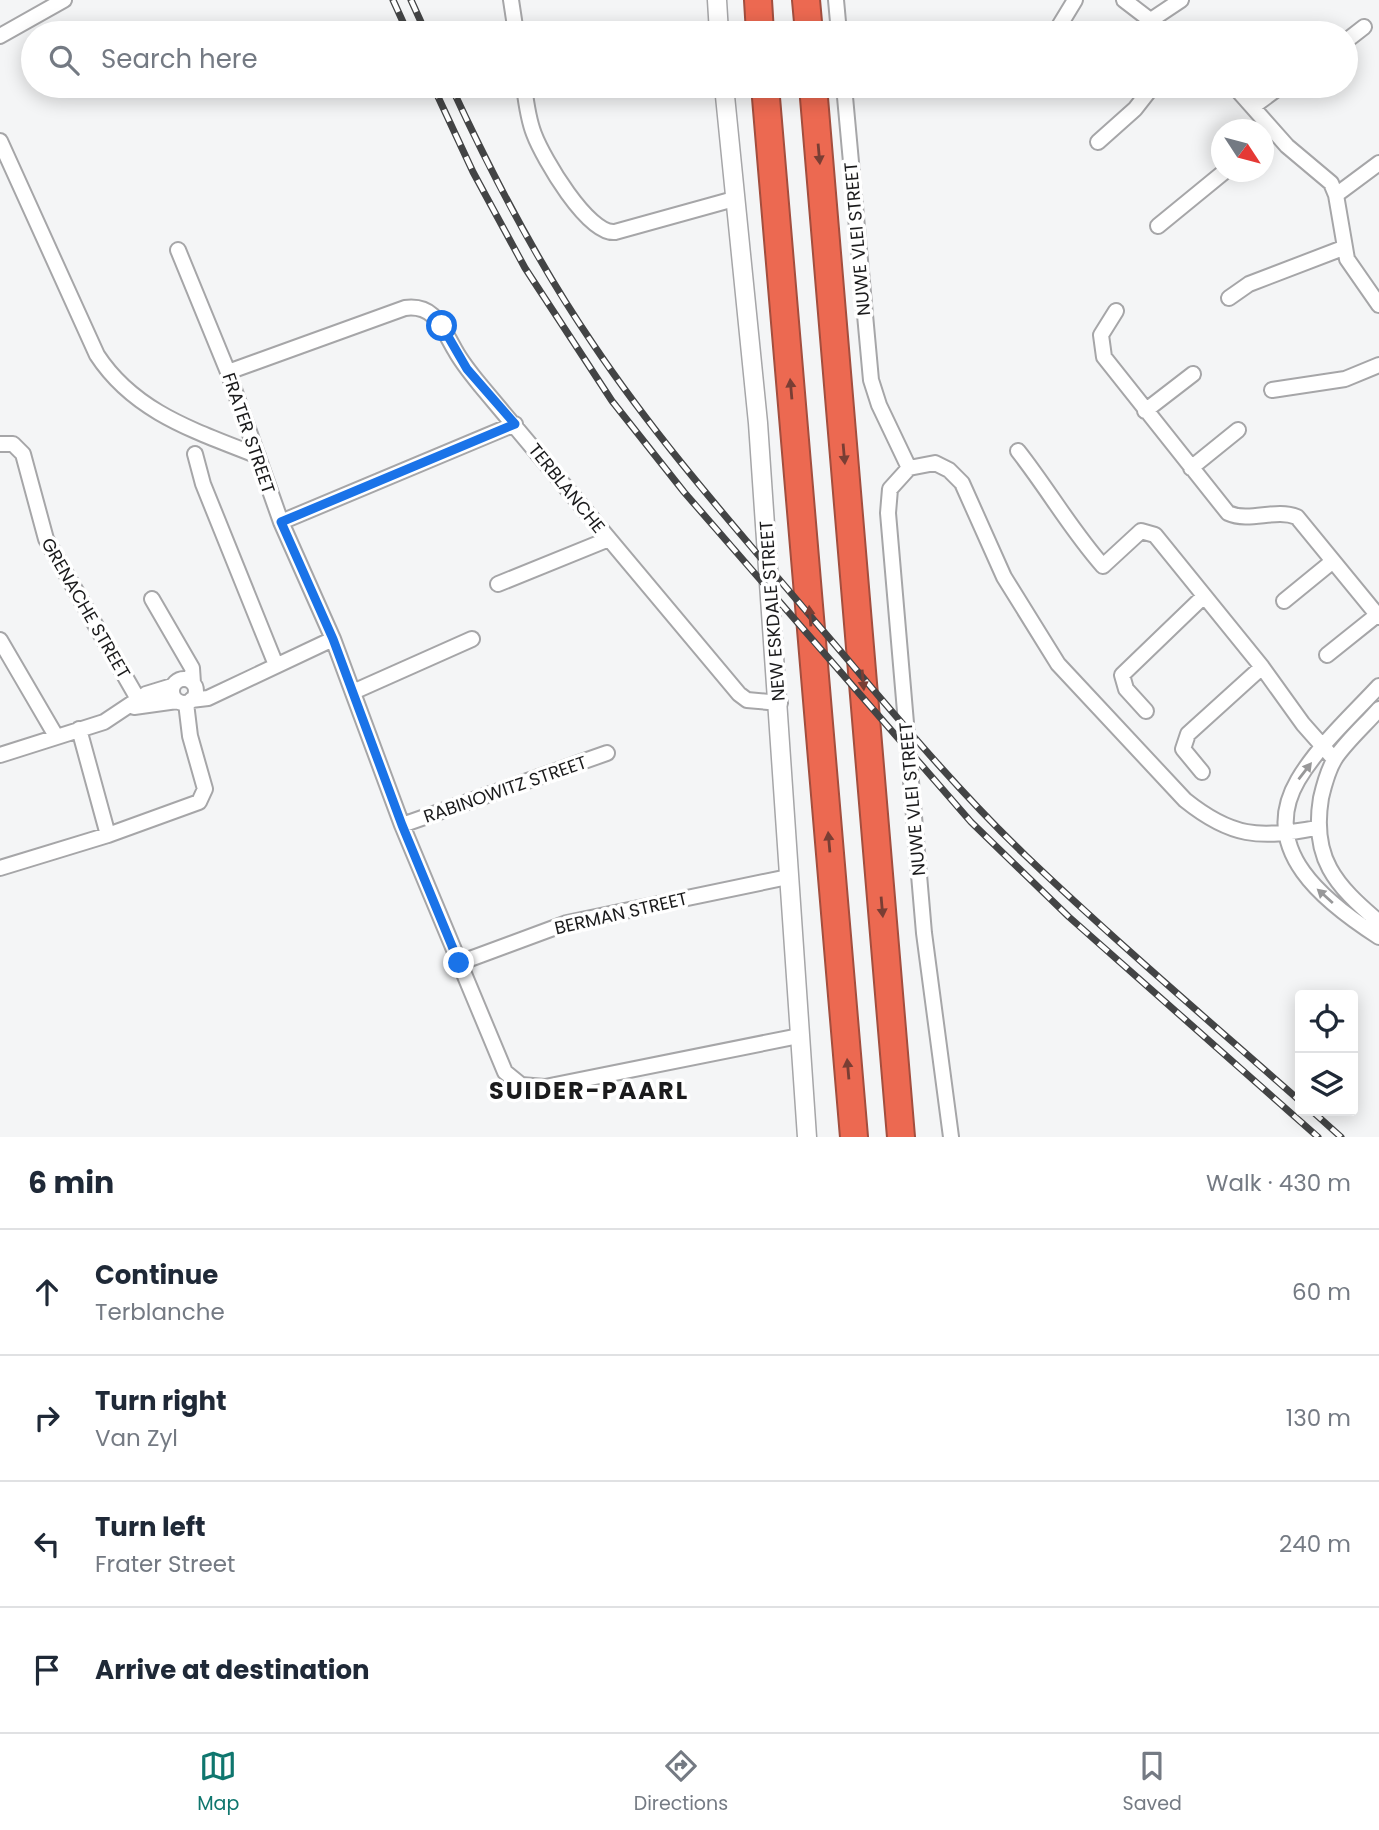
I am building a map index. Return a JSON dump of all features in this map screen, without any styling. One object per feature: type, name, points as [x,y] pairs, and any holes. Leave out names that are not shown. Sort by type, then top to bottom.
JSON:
[{"type":"highway","points":[[758,0],[759,21]]},
{"type":"highway","points":[[808,0],[809,21]]},
{"type":"highway","points":[[766,98],[854,1137]]},
{"type":"highway","points":[[814,98],[901,1137]]},
{"type":"street","points":[[27,21],[64,0]]},
{"type":"street","points":[[511,0],[514,21]]},
{"type":"street","points":[[717,0],[718,21]]},
{"type":"street","points":[[836,0],[838,21]]},
{"type":"street","points":[[1063,21],[1076,0]]},
{"type":"street","points":[[1124,0],[1151,20],[1181,0]]},
{"type":"street","points":[[0,36],[21,24]]},
{"type":"street","points":[[1358,32],[1364,27]]},
{"type":"street","points":[[526,98],[534,134],[542,152],[583,211],[603,232],[615,232],[734,199]]},
{"type":"street","name":"NEW ESKDALE STREET","points":[[725,98],[758,423],[780,704],[788,877],[807,1137]]},
{"type":"street","name":"NUWE VLEI STREET","points":[[845,98],[871,380],[878,405],[909,468],[890,489],[888,513],[924,933],[951,1137]]},
{"type":"street","points":[[1098,142],[1144,98]]},
{"type":"street","points":[[1246,98],[1254,106],[1260,119]]},
{"type":"street","points":[[1254,106],[1265,98]]},
{"type":"street","points":[[1274,139],[1326,176],[1336,195],[1343,248],[1354,271],[1379,305]]},
{"type":"street","points":[[0,141],[97,355],[107,371],[151,411],[258,456]]},
{"type":"street","points":[[1336,195],[1379,163]]},
{"type":"street","points":[[1158,226],[1212,182]]},
{"type":"street","points":[[1229,298],[1249,284],[1343,248]]},
{"type":"street","name":"FRATER STREET","points":[[178,250],[228,372],[281,522],[333,639],[402,825],[499,1065],[511,1079],[528,1087],[545,1087],[800,1036]]},
{"type":"street","name":"TERBLANCHE","points":[[228,372],[416,307],[434,315],[467,369],[739,694],[755,702],[780,704]]},
{"type":"street","points":[[1116,311],[1101,335],[1101,350],[1108,363],[1228,513],[1243,517],[1282,513],[1297,517],[1378,616],[1327,655]]},
{"type":"street","points":[[1272,390],[1345,379],[1379,365]]},
{"type":"street","points":[[1145,411],[1193,373]]},
{"type":"street","points":[[281,522],[515,424]]},
{"type":"street","points":[[1191,468],[1238,430]]},
{"type":"street","name":"GRENACHE STREET","points":[[0,444],[13,444],[23,454],[46,539],[137,704]]},
{"type":"street","points":[[1018,451],[1071,528],[1103,566],[1137,534],[1146,530],[1155,535],[1329,753]]},
{"type":"street","points":[[195,454],[207,495],[276,666]]},
{"type":"street","points":[[909,468],[935,463],[949,470],[962,483],[1004,577],[1058,664],[1167,784],[1205,816],[1237,832],[1284,834],[1316,828]]},
{"type":"street","points":[[498,584],[609,538]]},
{"type":"street","points":[[1284,601],[1333,561]]},
{"type":"street","points":[[1146,711],[1126,689],[1122,675],[1205,596]]},
{"type":"street","points":[[0,868],[195,805],[202,797],[204,785],[190,736],[185,691],[192,668],[152,599]]},
{"type":"street","points":[[0,639],[57,736]]},
{"type":"street","points":[[0,755],[104,722],[137,704],[185,691],[230,687],[333,639]]},
{"type":"street","points":[[353,692],[472,639]]},
{"type":"street","points":[[1202,772],[1183,748],[1188,734],[1262,667]]},
{"type":"street","points":[[1379,686],[1329,753],[1316,828],[1331,872],[1344,890],[1379,922]]},
{"type":"street","points":[[1379,709],[1294,787],[1284,834],[1316,889],[1379,937]]},
{"type":"street","points":[[79,729],[108,835]]},
{"type":"street","name":"RABINOWITZ STREET","points":[[402,825],[607,753]]},
{"type":"street","name":"BERMAN STREET","points":[[459,963],[567,923],[788,877]]},
{"type":"railway","points":[[393,0],[403,21]]},
{"type":"railway","points":[[411,0],[421,21]]},
{"type":"railway","points":[[439,98],[473,172],[525,268],[612,401],[684,492],[971,822],[1069,917],[1318,1137]]},
{"type":"railway","points":[[457,98],[516,218],[553,282],[619,381],[673,453],[731,523],[919,743],[998,828],[1093,918],[1295,1097]]},
{"type":"railway","points":[[1318,1116],[1341,1137]]},
{"type":"district","name":"SUIDER-PAARL","points":[[589,1090]]},
{"type":"route","points":[[442,326],[467,369],[515,424],[281,522],[296,561],[333,639],[402,825],[459,963]]}]
